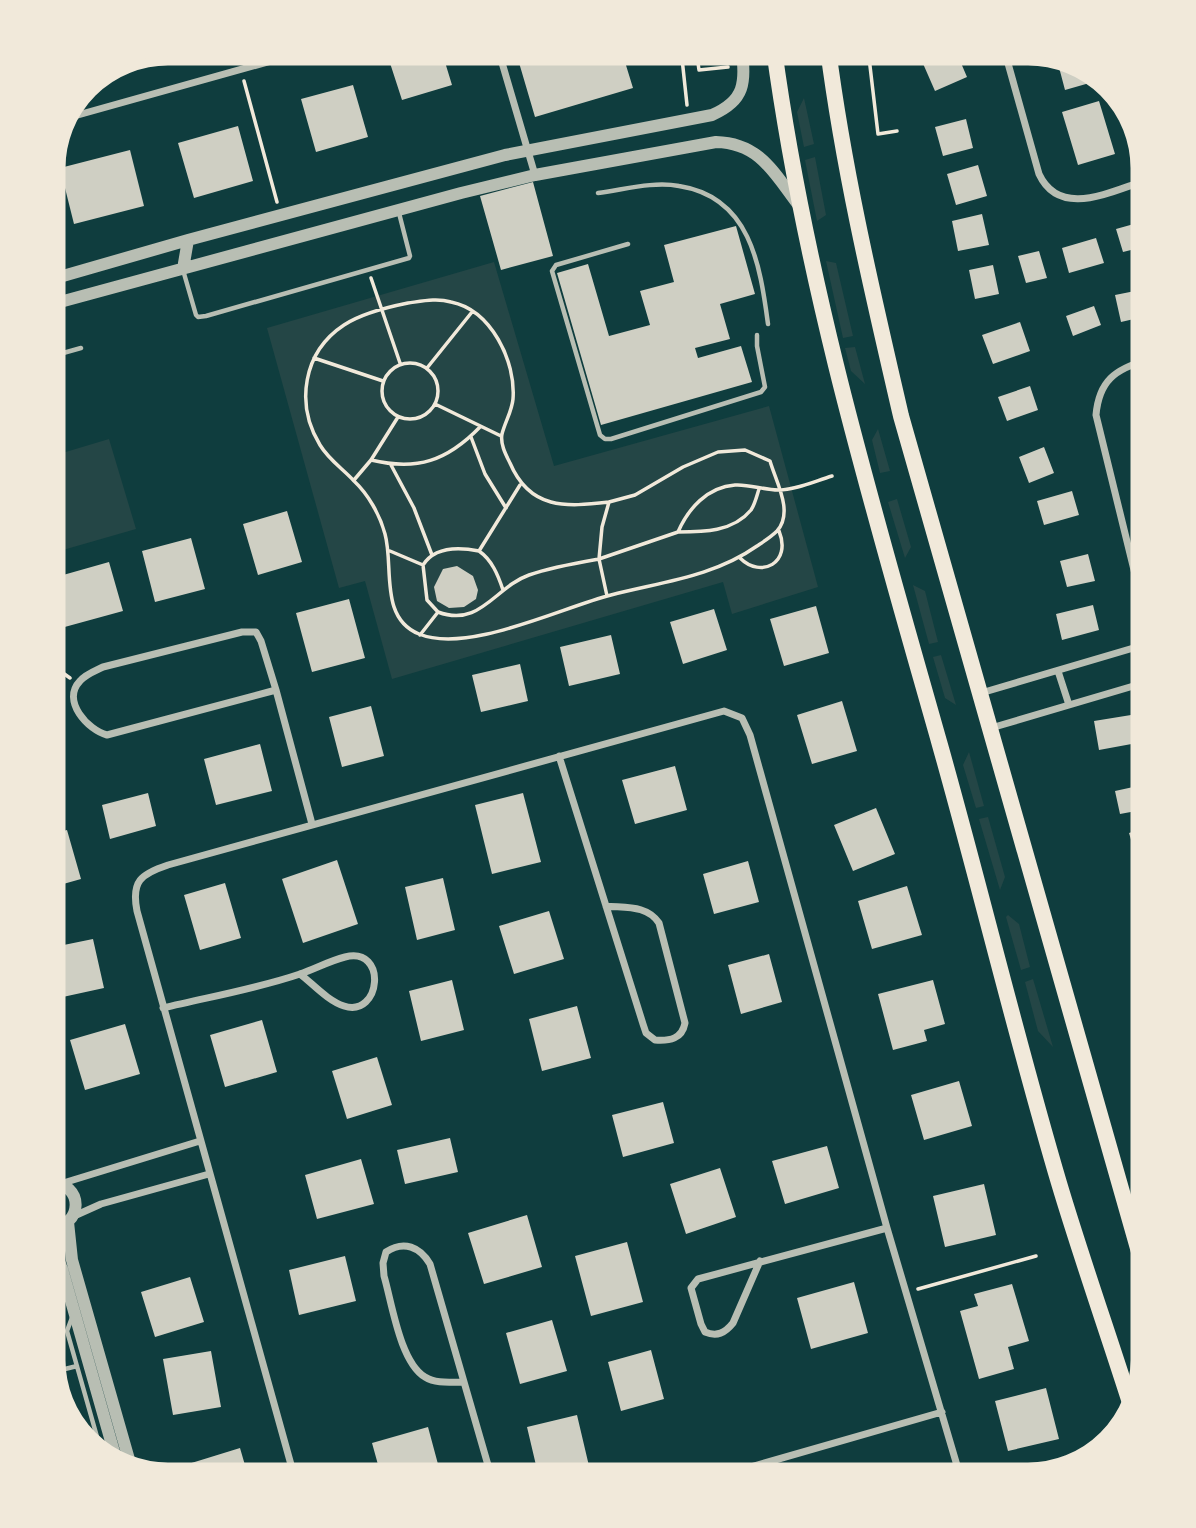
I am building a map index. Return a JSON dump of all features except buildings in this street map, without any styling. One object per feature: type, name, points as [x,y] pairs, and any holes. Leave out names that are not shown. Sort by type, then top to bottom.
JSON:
[{"type":"highway","points":[[776,61],[800,207],[833,360],[861,467],[940,744],[1059,1184],[1128,1397]]},
{"type":"highway","points":[[829,61],[834,100],[856,211],[898,404],[1135,1239]]},
{"type":"highway","points":[[1116,1175],[1135,1211]]},
{"type":"street","points":[[75,116],[269,61]]},
{"type":"street","points":[[501,61],[535,175]]},
{"type":"street","points":[[61,276],[420,177],[527,151],[712,115],[737,99],[743,86],[742,61]]},
{"type":"street","points":[[1007,61],[1040,174],[1045,187],[1053,195],[1065,199],[1082,199],[1135,184]]},
{"type":"street","points":[[61,302],[535,175],[716,142],[744,146],[754,152],[800,207]]},
{"type":"street","points":[[183,269],[188,240]]},
{"type":"street","points":[[1135,363],[1115,373],[1105,384],[1097,400],[1096,415],[1135,574]]},
{"type":"street","points":[[276,690],[107,735],[96,732],[85,723],[77,710],[74,695],[77,683],[89,673],[103,667],[249,631],[256,632],[276,690],[312,824]]},
{"type":"street","points":[[981,693],[1135,647]]},
{"type":"street","points":[[1058,671],[1069,705]]},
{"type":"street","points":[[991,728],[1135,686]]},
{"type":"street","points":[[292,1467],[136,911],[134,891],[139,880],[145,874],[168,865],[724,711],[742,718],[750,735],[887,1228],[958,1467]]},
{"type":"street","points":[[559,756],[606,906],[646,1033],[655,1040],[678,1037],[684,1031],[685,1023],[659,923],[654,915],[647,911],[606,906]]},
{"type":"street","points":[[163,1008],[300,974],[349,956],[362,958],[370,965],[375,974],[376,985],[371,996],[363,1003],[354,1007],[344,1006],[300,974]]},
{"type":"street","points":[[61,1181],[200,1141]]},
{"type":"street","points":[[61,1224],[101,1204],[209,1174]]},
{"type":"street","points":[[61,1187],[74,1195],[76,1206],[70,1220],[72,1260],[129,1459]]},
{"type":"street","points":[[760,1261],[733,1323],[721,1334],[705,1332],[692,1297],[691,1288],[698,1279],[760,1261],[887,1228]]},
{"type":"street","points":[[463,1382],[439,1382],[425,1377],[414,1368],[406,1353],[384,1276],[386,1252],[394,1246],[418,1249],[430,1264],[488,1467]]},
{"type":"street","points":[[61,1267],[114,1451]]},
{"type":"street","points":[[753,1467],[942,1412]]},
{"type":"lane","points":[[598,193],[678,185],[703,192],[725,206],[741,223],[750,239],[764,290],[768,324]]},
{"type":"lane","points":[[183,269],[198,317],[410,257],[398,210]]},
{"type":"lane","points":[[628,244],[556,265],[552,271],[600,435],[611,439],[761,392],[765,387],[757,335]]},
{"type":"lane","points":[[61,354],[81,348]]},
{"type":"lane","points":[[75,1311],[67,1331],[98,1440]]},
{"type":"lane","points":[[62,1370],[77,1366]]},
{"type":"path","points":[[682,61],[687,105]]},
{"type":"path","points":[[698,61],[699,70]]},
{"type":"path","points":[[869,61],[878,134],[897,131]]},
{"type":"path","points":[[240,69],[280,215]]},
{"type":"path","points":[[368,270],[401,364]]},
{"type":"path","points":[[432,300],[454,302],[487,321],[497,337],[513,378],[513,401],[501,436],[503,447],[520,485],[526,490],[554,503],[577,506],[609,502],[635,495],[683,467],[718,452],[745,450],[770,461],[784,502],[783,517],[778,530],[740,558],[692,577],[607,596],[491,633],[469,637],[420,635],[404,626],[396,611],[391,596],[389,551],[384,530],[373,507],[354,480],[340,469],[321,447],[311,425],[305,377],[314,358],[344,324],[381,310],[432,300]]},
{"type":"path","points":[[427,368],[472,312]]},
{"type":"path","points":[[314,358],[383,381]]},
{"type":"path","points":[[410,362],[427,368],[437,385],[435,404],[423,416],[415,419],[398,417],[385,406],[382,398],[383,381],[393,368],[401,364],[410,362]]},
{"type":"path","points":[[435,404],[501,436]]},
{"type":"path","points":[[354,480],[371,460],[398,417]]},
{"type":"path","points":[[371,460],[391,465],[413,465],[434,460],[453,451],[480,427]]},
{"type":"path","points":[[471,437],[485,474],[506,508]]},
{"type":"path","points":[[391,465],[414,508],[432,556]]},
{"type":"path","points":[[678,532],[686,514],[706,495],[734,485],[759,489],[790,489],[832,476]]},
{"type":"path","points":[[479,551],[520,485]]},
{"type":"path","points":[[423,565],[427,600],[438,612],[464,617],[480,610],[503,590],[526,576],[599,559],[678,532],[706,532],[731,525],[751,509],[759,489]]},
{"type":"path","points":[[607,596],[599,559],[601,527],[609,502]]},
{"type":"path","points":[[740,558],[747,565],[760,568],[774,563],[783,553],[784,544],[778,530]]},
{"type":"path","points":[[423,565],[445,549],[459,547],[479,551],[486,555],[503,590]]},
{"type":"path","points":[[389,551],[423,565]]},
{"type":"path","points":[[420,635],[438,612]]},
{"type":"path","points":[[61,672],[77,683]]},
{"type":"path","points":[[906,1293],[1036,1256]]},
{"type":"shaded area","points":[[804,98],[814,144],[804,147],[797,112]]},
{"type":"shaded area","points":[[815,157],[826,215],[817,221],[805,160]]},
{"type":"shaded area","points":[[826,261],[836,263],[853,336],[843,338]]},
{"type":"shaded area","points":[[494,262],[554,466],[769,406],[818,587],[732,614],[723,582],[392,679],[365,581],[339,588],[267,328]]},
{"type":"shaded area","points":[[855,347],[865,384],[851,371],[845,348]]},
{"type":"shaded area","points":[[878,429],[890,471],[880,473],[872,440]]},
{"type":"shaded area","points":[[109,439],[136,529],[61,551],[61,453]]},
{"type":"shaded area","points":[[897,499],[911,547],[905,558],[888,502]]},
{"type":"shaded area","points":[[913,585],[925,591],[938,642],[929,644]]},
{"type":"shaded area","points":[[941,655],[956,705],[945,698],[933,657]]},
{"type":"shaded area","points":[[969,752],[984,806],[976,808],[963,765]]},
{"type":"shaded area","points":[[988,817],[1005,877],[1000,890],[979,819]]},
{"type":"shaded area","points":[[1008,915],[1019,924],[1030,967],[1021,970],[1006,917]]},
{"type":"shaded area","points":[[1033,979],[1053,1047],[1038,1031],[1025,982]]}]
